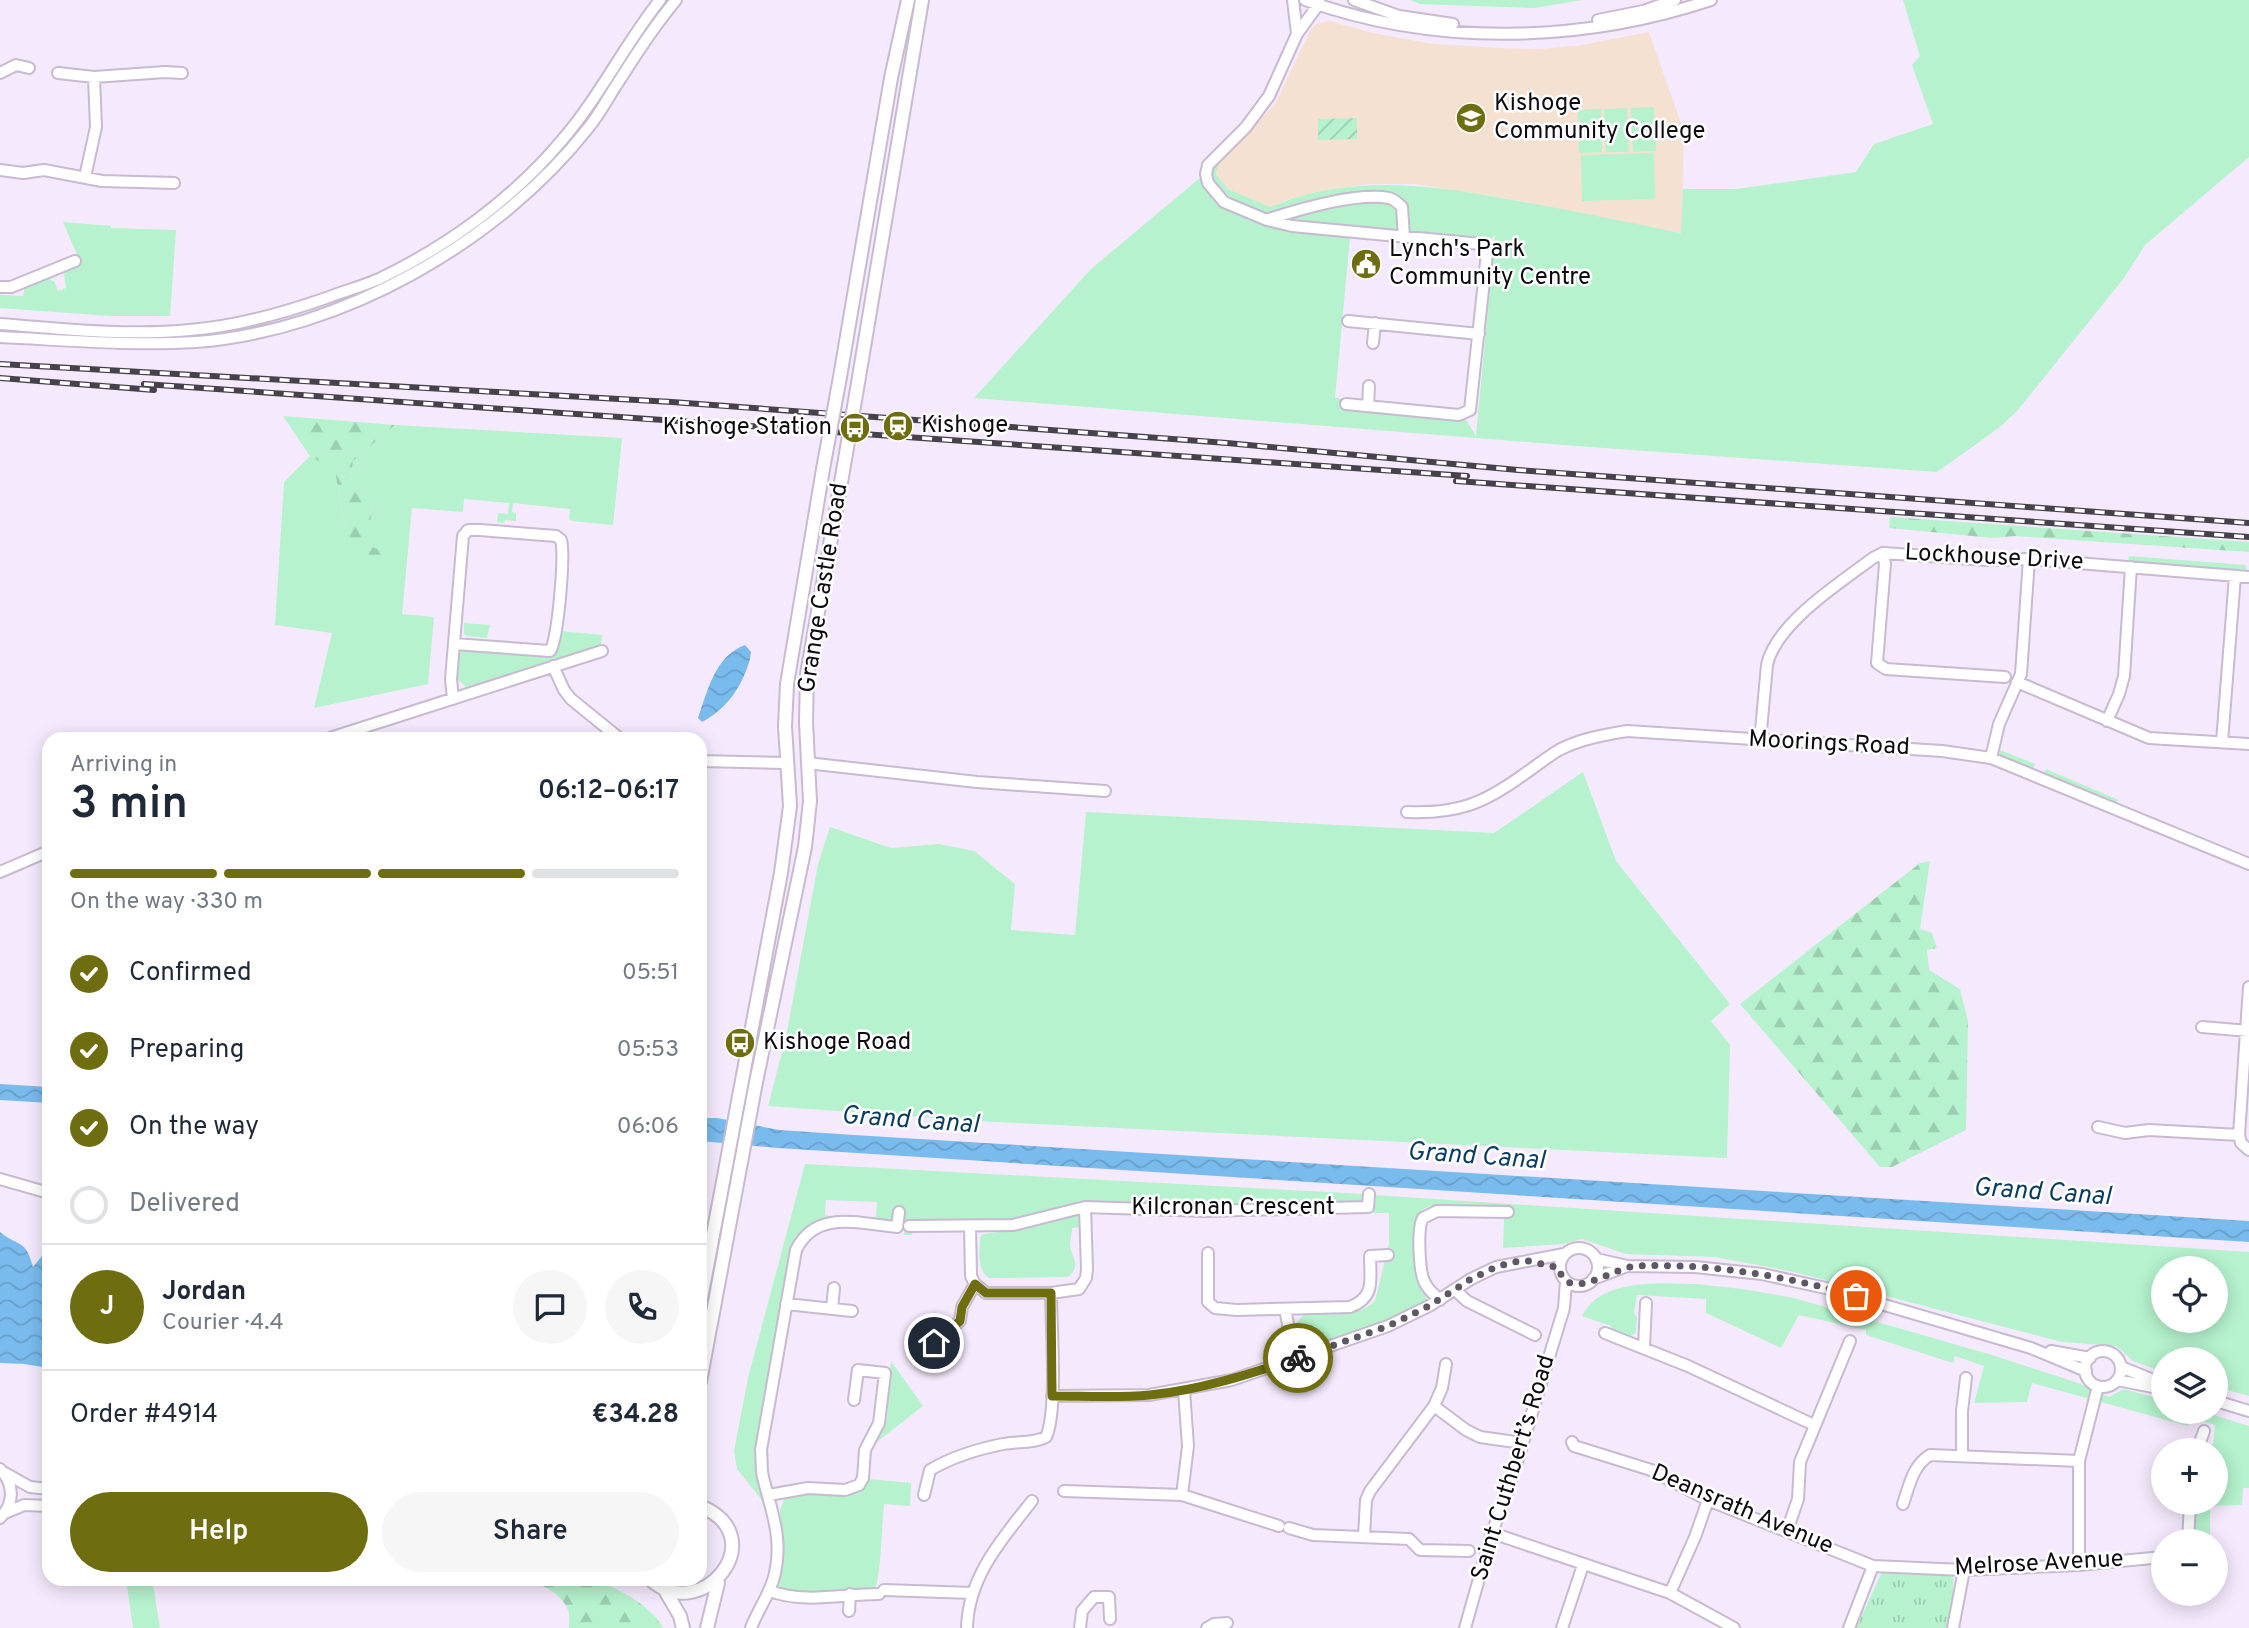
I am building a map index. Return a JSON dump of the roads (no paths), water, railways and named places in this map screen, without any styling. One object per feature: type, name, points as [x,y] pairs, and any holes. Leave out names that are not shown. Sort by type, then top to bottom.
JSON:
[{"type":"main road","name":"Grange Castle Road","points":[[707,1267],[781,873],[790,806],[785,726],[787,684],[891,78],[908,0]]},
{"type":"main road","name":"Grange Castle Road","points":[[707,1344],[756,1082],[805,847],[810,801],[807,763],[807,674],[922,0]]},
{"type":"main road","points":[[707,1509],[722,1521],[730,1535],[731,1562],[718,1583],[707,1628]]},
{"type":"main road","points":[[660,1586],[690,1596],[704,1592],[718,1583]]},
{"type":"main road","points":[[658,1586],[680,1616],[683,1628]]},
{"type":"street","points":[[0,324],[137,332],[200,329],[261,319],[376,280],[422,256],[478,220],[522,182],[563,140],[660,0]]},
{"type":"street","points":[[0,337],[139,344],[198,342],[256,334],[308,321],[385,288],[447,252],[486,225],[550,170],[590,126],[656,24],[676,0]]},
{"type":"street","points":[[1293,0],[1297,34]]},
{"type":"street","points":[[1305,0],[1318,2],[1351,16],[1452,31],[1528,34],[1564,32],[1628,22],[1711,0]]},
{"type":"street","points":[[1354,0],[1399,16],[1453,24],[1503,27],[1563,25],[1597,20],[1643,11],[1675,0]]},
{"type":"street","points":[[1318,2],[1297,34],[1269,96],[1246,127],[1208,165],[1208,183],[1224,202],[1267,220],[1292,226],[1481,244],[1486,248],[1470,410],[1466,413],[1346,404]]},
{"type":"street","points":[[0,73],[16,65],[29,68]]},
{"type":"street","points":[[58,73],[94,77],[165,72],[182,74]]},
{"type":"street","points":[[85,177],[96,127],[92,89],[94,77]]},
{"type":"street","points":[[0,170],[23,173],[44,170],[102,181],[174,183]]},
{"type":"street","points":[[1267,220],[1334,202],[1375,197],[1392,198],[1402,207],[1404,237]]},
{"type":"street","points":[[0,287],[11,287],[75,261]]},
{"type":"street","points":[[1348,321],[1479,334]]},
{"type":"street","points":[[1373,343],[1375,323]]},
{"type":"street","points":[[1367,406],[1369,386]]},
{"type":"street","points":[[453,699],[451,679],[463,536],[468,530],[555,536],[561,540],[562,566],[556,631],[550,651],[454,644]]},
{"type":"street","points":[[1883,553],[1885,564],[1877,663],[1886,668],[2005,677]]},
{"type":"street","name":"Lockhouse Drive","points":[[1761,730],[1767,665],[1769,655],[1778,640],[1810,607],[1883,553],[1988,560],[2029,559],[2249,577]]},
{"type":"street","points":[[1991,758],[1999,724],[2022,666],[2029,559]]},
{"type":"street","points":[[2107,721],[2124,676],[2131,567]]},
{"type":"street","points":[[2221,742],[2235,576]]},
{"type":"street","points":[[349,732],[602,651]]},
{"type":"street","points":[[553,666],[571,699],[612,732]]},
{"type":"street","points":[[2017,682],[2149,738],[2249,744]]},
{"type":"street","name":"Moorings Road","points":[[1407,812],[1449,812],[1474,805],[1559,751],[1591,737],[1627,731],[1942,751],[1991,758],[2249,864]]},
{"type":"street","points":[[707,761],[787,763]]},
{"type":"street","points":[[807,763],[977,782],[1105,791]]},
{"type":"street","points":[[0,872],[42,854]]},
{"type":"street","points":[[2249,987],[2239,1135],[2241,1143],[2249,1150]]},
{"type":"street","points":[[2202,1027],[2247,1031]]},
{"type":"street","points":[[2098,1127],[2125,1133],[2149,1130],[2239,1135]]},
{"type":"street","points":[[0,1179],[42,1190]]},
{"type":"street","name":"Kilcronan Crescent","points":[[909,1226],[1013,1225],[1085,1207],[1206,1211],[1368,1207],[1369,1194]]},
{"type":"street","points":[[970,1226],[971,1276],[975,1284],[986,1293],[1051,1293],[1079,1289],[1086,1278],[1085,1207]]},
{"type":"street","points":[[751,1628],[755,1615],[770,1591],[778,1558],[775,1516],[763,1477],[761,1450],[796,1250],[802,1237],[814,1227],[838,1223],[897,1227],[898,1212]]},
{"type":"street","points":[[1440,1300],[1424,1281],[1420,1222],[1431,1212],[1508,1212]]},
{"type":"street","points":[[1455,1212],[1455,1225]]},
{"type":"street","points":[[1052,1396],[1149,1395],[1232,1380],[1388,1326],[1440,1300],[1496,1267],[1564,1254],[1581,1247],[1588,1249],[1596,1259],[1598,1270],[1593,1279]]},
{"type":"street","points":[[1208,1253],[1208,1302],[1214,1308],[1237,1310],[1350,1307],[1360,1303],[1370,1288],[1370,1256],[1388,1255]]},
{"type":"street","points":[[1564,1254],[1559,1268],[1566,1281],[1580,1286],[1627,1266]]},
{"type":"street","points":[[1596,1259],[1627,1266],[1695,1267],[1762,1274],[1830,1289],[2031,1348],[2086,1371]]},
{"type":"street","points":[[1529,1261],[1559,1268]]},
{"type":"street","name":"Saint Cuthbert’s Road","points":[[1465,1628],[1492,1533],[1523,1443],[1564,1307],[1566,1281]]},
{"type":"street","points":[[934,1343],[960,1321],[962,1307],[975,1284]]},
{"type":"street","name":"Saint Cuthbert’s Road","points":[[1564,1307],[1580,1286]]},
{"type":"street","points":[[832,1309],[834,1288]]},
{"type":"street","points":[[1455,1290],[1467,1301],[1535,1335]]},
{"type":"street","points":[[924,1494],[930,1470],[942,1463],[1002,1444],[1028,1443],[1046,1437],[1052,1396],[1051,1293]]},
{"type":"street","points":[[1644,1348],[1646,1303]]},
{"type":"street","points":[[786,1304],[852,1311]]},
{"type":"street","points":[[1285,1308],[1295,1359]]},
{"type":"street","points":[[1605,1333],[1688,1366],[1814,1425]]},
{"type":"street","points":[[1787,1531],[1798,1499],[1800,1462],[1850,1341]]},
{"type":"street","points":[[2031,1348],[2090,1358]]},
{"type":"street","points":[[2121,1367],[2117,1380],[2109,1386],[2098,1386],[2090,1380],[2086,1371],[2090,1358],[2106,1351],[2116,1357],[2121,1367],[2151,1381]]},
{"type":"street","points":[[1364,1537],[1366,1500],[1370,1491],[1434,1406],[1442,1388],[1446,1364]]},
{"type":"street","points":[[769,1494],[808,1488],[845,1490],[859,1485],[863,1478],[865,1450],[879,1423],[885,1373],[858,1370],[855,1400]]},
{"type":"street","points":[[1962,1454],[1962,1411],[1966,1378]]},
{"type":"street","points":[[2117,1380],[2151,1384]]},
{"type":"street","points":[[2079,1565],[2079,1461],[2098,1386]]},
{"type":"street","points":[[1182,1495],[1188,1446],[1184,1390]]},
{"type":"street","points":[[2228,1405],[2249,1411]]},
{"type":"street","points":[[1434,1406],[1465,1430],[1480,1437],[1523,1443]]},
{"type":"street","points":[[2202,1438],[2204,1431]]},
{"type":"street","name":"Deansrath Avenue","points":[[1572,1442],[1574,1446],[1651,1470],[1709,1500],[1873,1566],[1914,1567]]},
{"type":"street","points":[[1903,1504],[1921,1460],[1930,1454],[2079,1461]]},
{"type":"street","points":[[1,1470],[30,1487],[42,1488]]},
{"type":"street","points":[[1,1470],[10,1484],[12,1494],[2,1516]]},
{"type":"street","points":[[1064,1491],[1182,1495],[1313,1535],[1409,1539],[1420,1550],[1469,1551]]},
{"type":"street","points":[[1670,1593],[1709,1500]]},
{"type":"street","points":[[967,1628],[972,1593],[984,1567],[1032,1501]]},
{"type":"street","points":[[2,1516],[24,1505],[42,1506]]},
{"type":"street","points":[[1492,1533],[1670,1593],[1734,1628]]},
{"type":"street","name":"Melrose Avenue","points":[[1914,1567],[1964,1570],[2079,1565],[2151,1558]]},
{"type":"street","points":[[1562,1628],[1583,1565]]},
{"type":"street","points":[[1849,1628],[1873,1566]]},
{"type":"street","points":[[1953,1628],[1964,1570]]},
{"type":"street","points":[[770,1591],[807,1599],[881,1592],[972,1593]]},
{"type":"street","points":[[849,1611],[850,1594]]},
{"type":"street","points":[[1080,1628],[1082,1611],[1094,1597],[1109,1597],[1110,1619]]},
{"type":"street","points":[[1207,1628],[1227,1623]]},
{"type":"water","points":[[745,645],[751,652],[750,659],[738,688],[719,711],[702,722],[698,718],[714,675],[726,657]]},
{"type":"water","points":[[0,1084],[42,1087],[42,1103],[0,1100]]},
{"type":"water","points":[[707,1118],[779,1130],[2249,1221],[2249,1242],[707,1142]]},
{"type":"water","points":[[0,1232],[24,1247],[33,1267],[42,1256],[42,1367],[0,1363]]},
{"type":"railway","points":[[0,364],[672,402],[1227,443],[1518,470],[2249,523]]},
{"type":"railway","points":[[0,378],[154,390]]},
{"type":"railway","points":[[144,384],[1467,476]]},
{"type":"railway","points":[[1456,481],[2249,537]]},
{"type":"place","name":"Kishoge Community College","points":[[1471,118]]},
{"type":"place","name":"Lynch's Park Community Centre","points":[[1366,264]]},
{"type":"place","name":"Kishoge","points":[[898,426]]},
{"type":"place","name":"Kishoge Station","points":[[855,428]]},
{"type":"place","name":"Kishoge Road","points":[[740,1043]]},
{"type":"water label","name":"Grand Canal","points":[[910,1121]]},
{"type":"water label","name":"Grand Canal","points":[[1476,1157]]},
{"type":"water label","name":"Grand Canal","points":[[2042,1193]]}]
